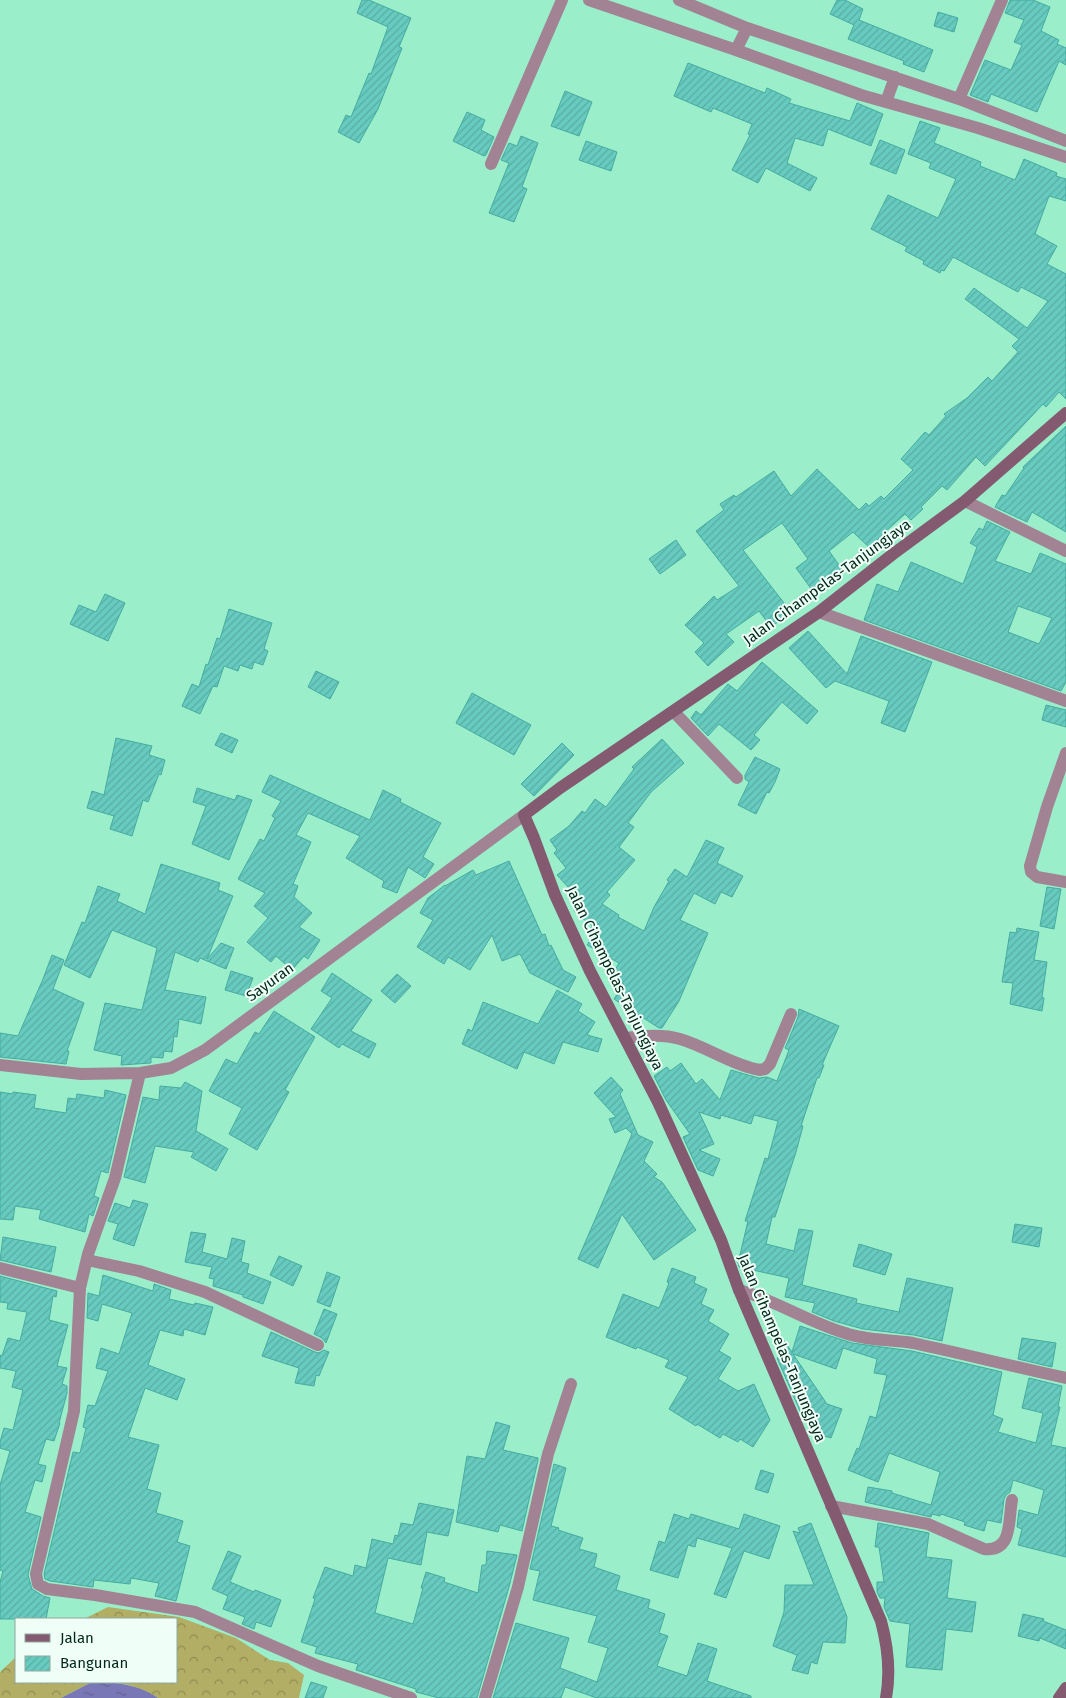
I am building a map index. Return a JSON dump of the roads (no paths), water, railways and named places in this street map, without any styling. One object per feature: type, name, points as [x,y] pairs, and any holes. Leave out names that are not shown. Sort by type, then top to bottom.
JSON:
[{"type":"main road","name":"Jalan Cihampelas-Tanjungjaya","points":[[886,1698],[890,1668],[881,1621],[739,1290],[713,1222],[658,1102],[590,971],[554,895],[524,815],[560,788],[820,612],[893,554],[965,501],[1066,413]]},
{"type":"main road","points":[[1060,1698],[1066,1688]]},
{"type":"street","points":[[491,164],[562,0]]},
{"type":"street","points":[[589,0],[741,39],[890,90],[978,128],[1066,157]]},
{"type":"street","points":[[679,0],[741,39],[890,90],[959,99],[1066,141]]},
{"type":"street","points":[[959,99],[1002,0]]},
{"type":"street","points":[[965,501],[1066,551]]},
{"type":"street","points":[[820,612],[1066,701]]},
{"type":"street","points":[[674,712],[738,778]]},
{"type":"street","points":[[1066,753],[1047,807],[1030,866],[1031,872],[1037,877],[1066,882]]},
{"type":"street","name":"Sayuran","points":[[0,1065],[81,1074],[140,1074],[171,1068],[205,1050],[524,815]]},
{"type":"street","points":[[626,1038],[658,1035],[679,1039],[711,1053],[760,1070],[770,1064],[791,1014]]},
{"type":"street","points":[[140,1074],[115,1178],[87,1260],[80,1288],[74,1411],[36,1574],[38,1584],[46,1589],[196,1612],[318,1666],[411,1698]]},
{"type":"street","points":[[87,1260],[139,1271],[205,1292],[318,1345]]},
{"type":"street","points":[[0,1268],[80,1288]]},
{"type":"street","points":[[739,1290],[760,1296],[814,1322],[846,1334],[957,1352],[1066,1378]]},
{"type":"street","points":[[484,1698],[518,1587],[548,1454],[571,1384]]},
{"type":"street","points":[[831,1506],[928,1524],[984,1549],[993,1550],[1004,1541],[1008,1531],[1012,1500]]},
{"type":"water","points":[[90,1683],[109,1683],[134,1687],[158,1698],[61,1698]]}]
